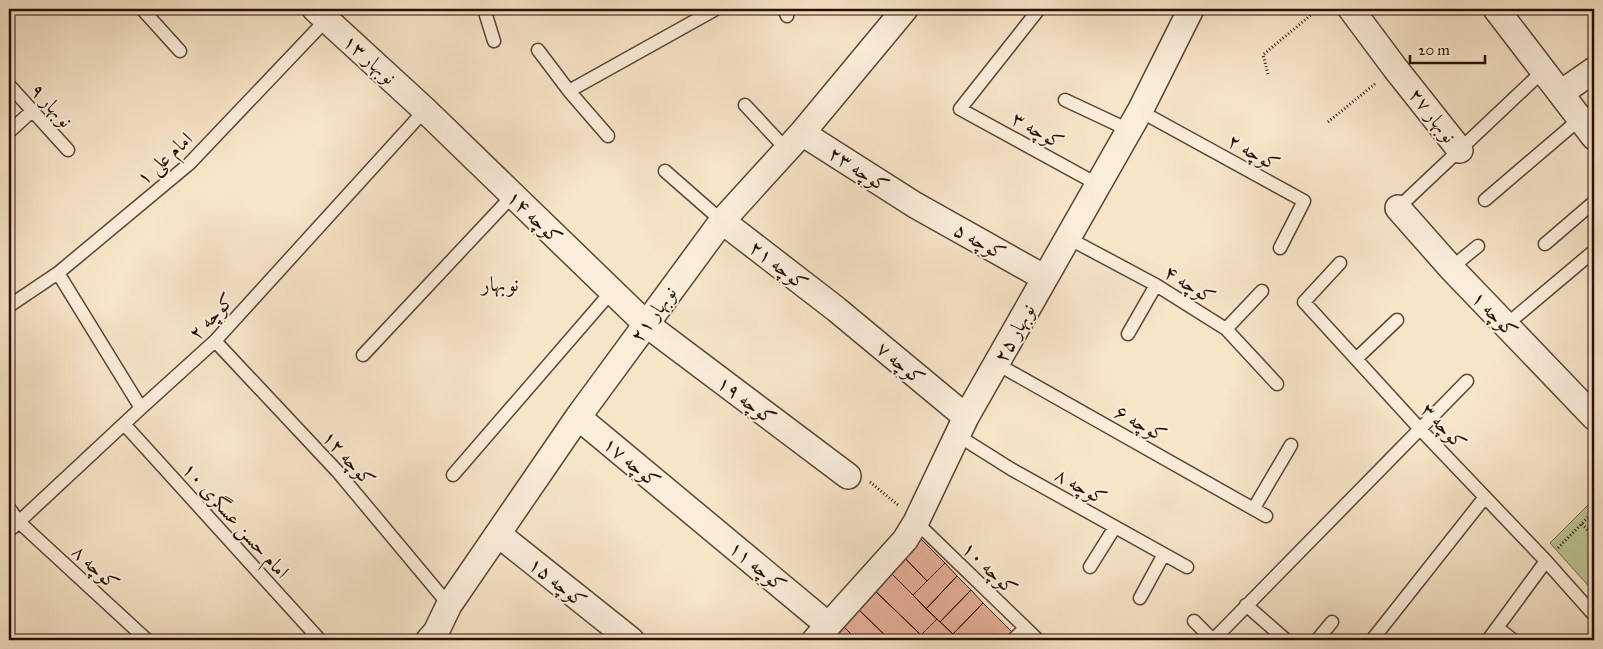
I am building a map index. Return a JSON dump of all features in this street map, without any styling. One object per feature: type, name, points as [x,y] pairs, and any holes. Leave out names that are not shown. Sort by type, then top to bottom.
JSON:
[{"type":"street","name":"نوبهار ۲۱","points":[[437,637],[449,605],[578,417],[722,221],[795,142],[905,9]]},
{"type":"street","name":"نوبهار ۲۵","points":[[822,632],[905,540],[916,522],[962,426],[1134,120],[1192,9]]},
{"type":"street","name":"نوبهار ۲۷","points":[[1351,9],[1460,150]]},
{"type":"street","points":[[1496,9],[1587,127]]},
{"type":"street","name":"نوبهار ۱۳","points":[[320,14],[425,110]]},
{"type":"street","points":[[1561,93],[1594,70]]},
{"type":"street","name":"کوچه ۱۴","points":[[425,110],[646,324]]},
{"type":"street","name":"کوچه ۲۳","points":[[795,142],[915,205]]},
{"type":"street","name":"کوچه ۵","points":[[915,205],[1045,278]]},
{"type":"street","name":"کوچه ۱","points":[[1398,208],[1451,268],[1594,417]]},
{"type":"street","name":"کوچه ۲۱","points":[[722,221],[836,309]]},
{"type":"street","name":"کوچه ۷","points":[[836,309],[962,426]]},
{"type":"street","name":"کوچه ۱۹","points":[[646,324],[848,476]]},
{"type":"street","name":"کوچه ۱۷","points":[[578,417],[687,508]]},
{"type":"street","name":"کوچه ۱۱","points":[[687,508],[822,632]]},
{"type":"street","name":"کوچه ۱۵","points":[[498,534],[625,635]]},
{"type":"lane","points":[[142,9],[180,51]]},
{"type":"lane","points":[[484,9],[494,41]]},
{"type":"lane","points":[[570,91],[716,9]]},
{"type":"lane","name":"کوچه ۳","points":[[1039,9],[960,109],[1097,184]]},
{"type":"lane","name":"امام علی ۱","points":[[9,306],[58,273],[189,164],[320,14]]},
{"type":"lane","points":[[538,50],[608,136]]},
{"type":"lane","points":[[1398,208],[1544,70]]},
{"type":"lane","name":"نوبهار ۹","points":[[9,85],[68,150]]},
{"type":"lane","points":[[1064,100],[1134,120]]},
{"type":"lane","points":[[745,105],[795,142]]},
{"type":"lane","name":"کوچه ۲","points":[[9,531],[215,341],[425,110]]},
{"type":"lane","points":[[9,132],[32,111]]},
{"type":"lane","name":"کوچه ۲","points":[[1134,120],[1304,201],[1280,248]]},
{"type":"lane","points":[[1485,200],[1587,127]]},
{"type":"lane","points":[[665,171],[722,221]]},
{"type":"lane","points":[[362,354],[513,195]]},
{"type":"lane","points":[[1545,244],[1594,202]]},
{"type":"lane","name":"کوچه ۴","points":[[1068,238],[1156,285],[1226,329],[1276,384]]},
{"type":"lane","points":[[1451,268],[1478,246]]},
{"type":"lane","points":[[1506,325],[1594,251]]},
{"type":"lane","name":"کوچه ۳","points":[[1340,264],[1304,302],[1594,614]]},
{"type":"lane","points":[[58,273],[141,408]]},
{"type":"lane","points":[[1128,334],[1156,285]]},
{"type":"lane","points":[[453,475],[612,291]]},
{"type":"lane","points":[[1226,329],[1262,291]]},
{"type":"lane","points":[[1356,359],[1396,320]]},
{"type":"lane","name":"کوچه ۱۲","points":[[215,341],[337,471],[449,605]]},
{"type":"lane","name":"کوچه ۶","points":[[997,364],[1266,516]]},
{"type":"lane","points":[[1194,621],[1213,640],[1467,382]]},
{"type":"lane","name":"امام حسن عسگری ۱۰","points":[[124,424],[320,640]]},
{"type":"lane","name":"کوچه ۸","points":[[962,426],[1012,469],[1187,567]]},
{"type":"lane","points":[[1254,508],[1291,445]]},
{"type":"lane","points":[[1372,640],[1485,497]]},
{"type":"lane","name":"کوچه ۸","points":[[9,508],[19,522],[147,640]]},
{"type":"lane","name":"کوچه ۱۰","points":[[916,522],[1038,640]]},
{"type":"lane","points":[[1090,567],[1116,527]]},
{"type":"lane","points":[[1140,598],[1164,554]]},
{"type":"lane","points":[[1488,640],[1546,561]]},
{"type":"lane","points":[[1246,605],[1286,640]]},
{"type":"lane","points":[[1317,640],[1332,622]]},
{"type":"lane","points":[[1013,640],[1025,628]]},
{"type":"lane","points":[[1498,628],[1513,640]]},
{"type":"path","points":[[1268,74],[1263,55],[1318,9]]},
{"type":"path","points":[[1328,122],[1395,68]]},
{"type":"path","points":[[848,476],[869,482],[885,493],[916,522]]},
{"type":"path","points":[[1546,561],[1594,511]]},
{"type":"path","points":[[1582,524],[1594,537]]},
{"type":"green space","points":[[1594,499],[1594,592],[1550,543]]},
{"type":"building","points":[[915,533],[945,563],[927,581],[900,553]]},
{"type":"building","points":[[900,553],[927,581],[913,595],[887,569]]},
{"type":"building","points":[[945,563],[957,576],[926,609],[913,595]]},
{"type":"building","points":[[887,569],[937,619],[921,635],[872,588]]},
{"type":"building","points":[[957,576],[971,590],[940,622],[926,609]]},
{"type":"building","points":[[872,588],[921,635],[916,640],[890,640],[856,607]]},
{"type":"building","points":[[971,590],[983,603],[953,634],[940,622]]},
{"type":"building","points":[[983,603],[1013,633],[1006,640],[958,640],[953,634]]},
{"type":"building","points":[[856,607],[890,640],[857,640],[841,624]]},
{"type":"building","points":[[937,619],[953,634],[947,640],[926,640],[921,635]]},
{"type":"building","points":[[841,624],[857,640],[829,640]]},
{"type":"building","points":[[953,634],[958,640],[947,640]]},
{"type":"building","points":[[921,635],[926,640],[916,640]]},
{"type":"district","name":"نوبهار","points":[[500,284]]}]
